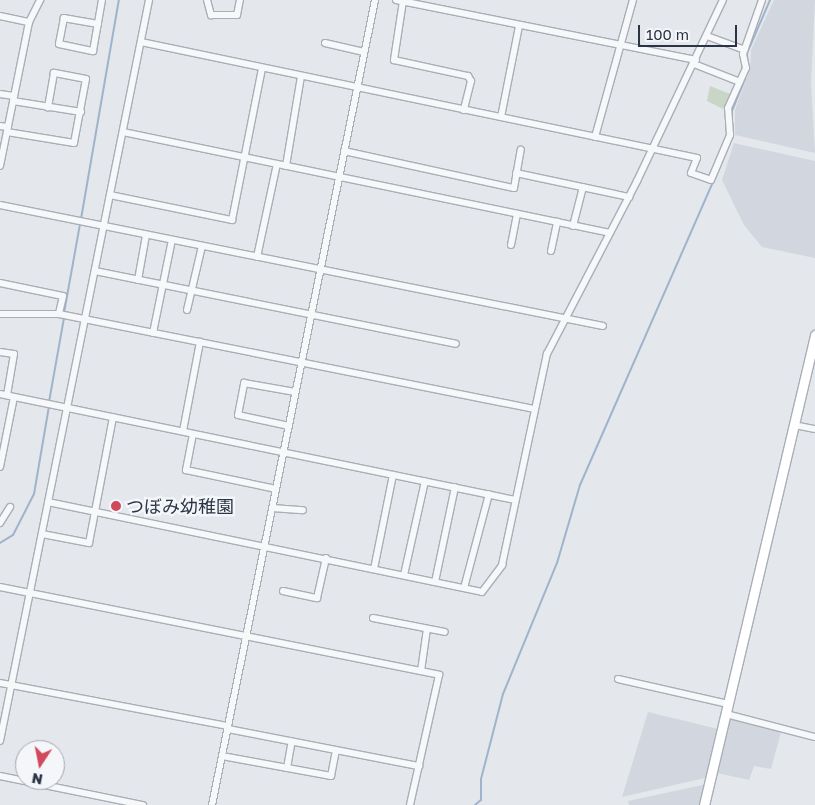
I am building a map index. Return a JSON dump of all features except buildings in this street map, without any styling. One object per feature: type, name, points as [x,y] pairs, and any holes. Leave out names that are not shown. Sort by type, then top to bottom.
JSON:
[{"type":"street","points":[[0,166],[29,22],[40,0]]},
{"type":"street","points":[[98,24],[64,18],[59,44],[93,50],[98,24],[102,0]]},
{"type":"street","points":[[0,741],[150,0]]},
{"type":"street","points":[[207,0],[211,15],[237,16],[240,0]]},
{"type":"street","points":[[212,805],[374,0]]},
{"type":"street","points":[[595,137],[632,0]]},
{"type":"street","points":[[48,502],[264,545],[482,592],[502,565],[546,354],[629,197],[723,0]]},
{"type":"street","points":[[141,42],[697,158],[692,173],[711,180],[730,135],[727,113],[746,68],[745,50],[762,0]]},
{"type":"street","points":[[464,110],[471,81],[468,76],[394,60],[400,1],[621,45],[695,62],[740,82]]},
{"type":"street","points":[[0,16],[29,22]]},
{"type":"street","points":[[500,117],[519,26]]},
{"type":"street","points":[[707,36],[745,50]]},
{"type":"street","points":[[324,43],[364,52]]},
{"type":"street","points":[[110,195],[232,220],[262,68]]},
{"type":"street","points":[[0,126],[7,130],[74,144],[86,79],[54,73],[48,107]]},
{"type":"street","points":[[286,166],[301,76]]},
{"type":"street","points":[[0,94],[48,107],[80,112]]},
{"type":"street","points":[[123,132],[609,233]]},
{"type":"street","points":[[344,151],[514,188],[521,150]]},
{"type":"street","points":[[258,257],[277,164]]},
{"type":"street","points":[[516,173],[629,197]]},
{"type":"street","points":[[573,226],[583,187]]},
{"type":"street","points":[[0,205],[603,326]]},
{"type":"street","points":[[511,245],[517,214]]},
{"type":"street","points":[[551,252],[558,222]]},
{"type":"street","points":[[138,280],[146,234]]},
{"type":"street","points":[[153,333],[172,240]]},
{"type":"street","points":[[187,310],[202,246]]},
{"type":"street","points":[[95,271],[311,317],[456,344]]},
{"type":"street","points":[[0,283],[62,296],[59,314]]},
{"type":"street","points":[[0,314],[59,314],[534,409]]},
{"type":"street","points":[[704,805],[815,335]]},
{"type":"street","points":[[183,431],[200,342]]},
{"type":"street","points":[[0,352],[14,354],[3,394],[515,500]]},
{"type":"street","points":[[289,426],[238,415],[244,383],[295,392]]},
{"type":"street","points":[[0,467],[3,440],[14,397]]},
{"type":"street","points":[[42,534],[89,543],[113,417]]},
{"type":"street","points":[[794,426],[815,429]]},
{"type":"street","points":[[193,434],[186,470],[276,490]]},
{"type":"street","points":[[374,569],[393,474]]},
{"type":"street","points":[[404,575],[424,481]]},
{"type":"street","points":[[434,582],[455,487]]},
{"type":"street","points":[[464,588],[489,494]]},
{"type":"street","points":[[272,508],[303,510]]},
{"type":"street","points":[[0,523],[6,509]]},
{"type":"street","points":[[283,591],[317,598],[326,558]]},
{"type":"street","points":[[0,587],[439,675],[410,805]]},
{"type":"street","points":[[373,618],[445,632]]},
{"type":"street","points":[[421,672],[427,629]]},
{"type":"street","points":[[618,679],[728,704]]},
{"type":"street","points":[[0,683],[419,766]]},
{"type":"street","points":[[726,714],[815,737]]},
{"type":"street","points":[[287,768],[292,741]]},
{"type":"street","points":[[222,756],[331,776],[336,750]]},
{"type":"street","points":[[0,776],[143,805]]},
{"type":"street","points":[[104,805],[105,798]]},
{"type":"shaded area","points":[[774,0],[815,0],[811,83],[815,153],[735,135],[735,110],[750,69],[751,50]]},
{"type":"shaded area","points":[[734,143],[815,161],[815,258],[762,247],[744,225],[722,180]]},
{"type":"shaded area","points":[[648,712],[718,729],[709,777],[622,797]]},
{"type":"shaded area","points":[[729,718],[781,732],[771,769],[754,766],[749,780],[717,773]]},
{"type":"shaded area","points":[[707,784],[701,805],[629,805],[628,801]]},
{"type":"green space","points":[[710,86],[730,94],[723,109],[707,101]]},
{"type":"waterway","points":[[81,219],[119,0]]},
{"type":"waterway","points":[[748,69],[747,53],[770,0]]},
{"type":"waterway","points":[[732,135],[732,111],[745,78]]},
{"type":"waterway","points":[[475,805],[481,800],[481,779],[503,694],[557,563],[580,485],[726,152]]},
{"type":"waterway","points":[[64,313],[80,224]]},
{"type":"waterway","points":[[49,402],[64,318]]},
{"type":"waterway","points":[[0,543],[13,535],[34,494],[49,406]]},
{"type":"place","name":"つぼみ幼稚園","points":[[116,506]]}]
